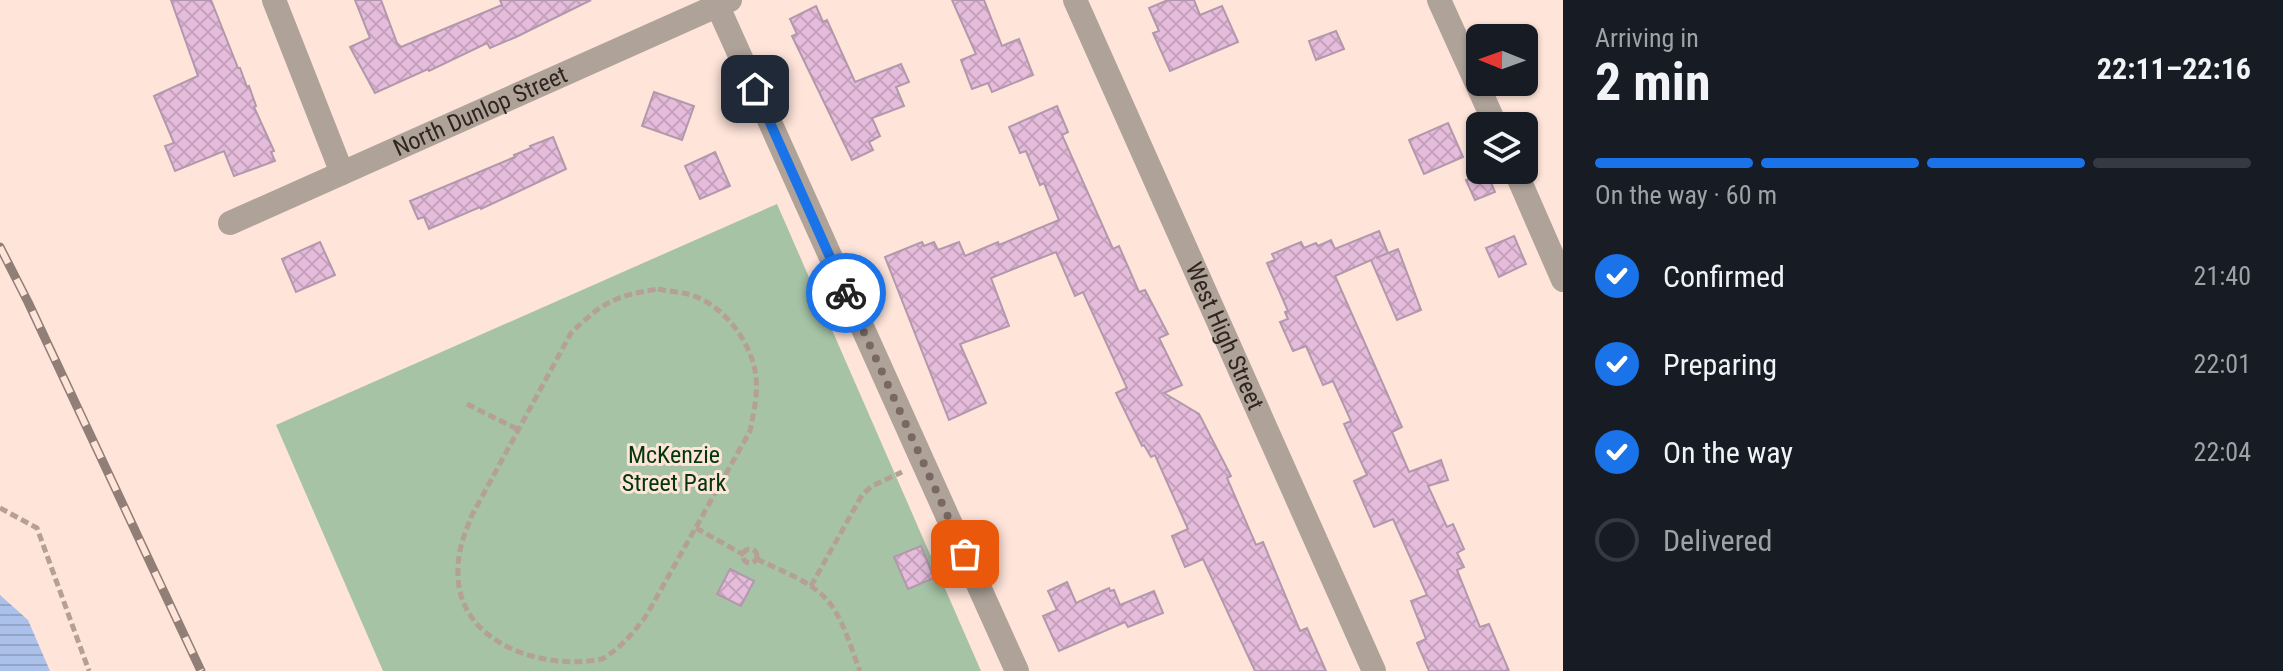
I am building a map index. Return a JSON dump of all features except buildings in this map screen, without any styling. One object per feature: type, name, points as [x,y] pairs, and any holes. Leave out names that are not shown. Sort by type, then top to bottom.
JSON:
[{"type":"street","points":[[274,0],[342,173]]},
{"type":"street","name":"West High Street","points":[[1075,0],[1374,671]]},
{"type":"street","points":[[1439,0],[1490,112]]},
{"type":"street","points":[[721,2],[1017,671]]},
{"type":"street","name":"North Dunlop Street","points":[[230,223],[721,2]]},
{"type":"street","points":[[1521,184],[1563,280]]},
{"type":"path","points":[[507,656],[482,636],[465,609],[457,577],[460,545],[472,515],[571,333],[594,311],[624,294],[658,289],[691,295],[721,312],[743,338],[755,370],[756,404],[750,431],[646,616],[627,642],[601,660],[569,669],[553,668]]},
{"type":"path","points":[[467,404],[519,430]]},
{"type":"path","points":[[811,586],[862,495],[872,486],[924,462]]},
{"type":"path","points":[[0,508],[37,528],[89,671]]},
{"type":"path","points":[[696,528],[744,555],[747,563],[754,563],[758,554],[753,549],[744,555]]},
{"type":"path","points":[[757,559],[811,586],[828,600],[860,671]]},
{"type":"green space","name":"McKenzie Street Park","points":[[777,204],[981,671],[383,671],[276,425]]},
{"type":"water","points":[[0,595],[28,620],[50,671],[0,671]]},
{"type":"railway","points":[[0,247],[201,671]]},
{"type":"way so far","points":[[846,293],[965,554]]},
{"type":"route","points":[[755,89],[846,293]]}]
